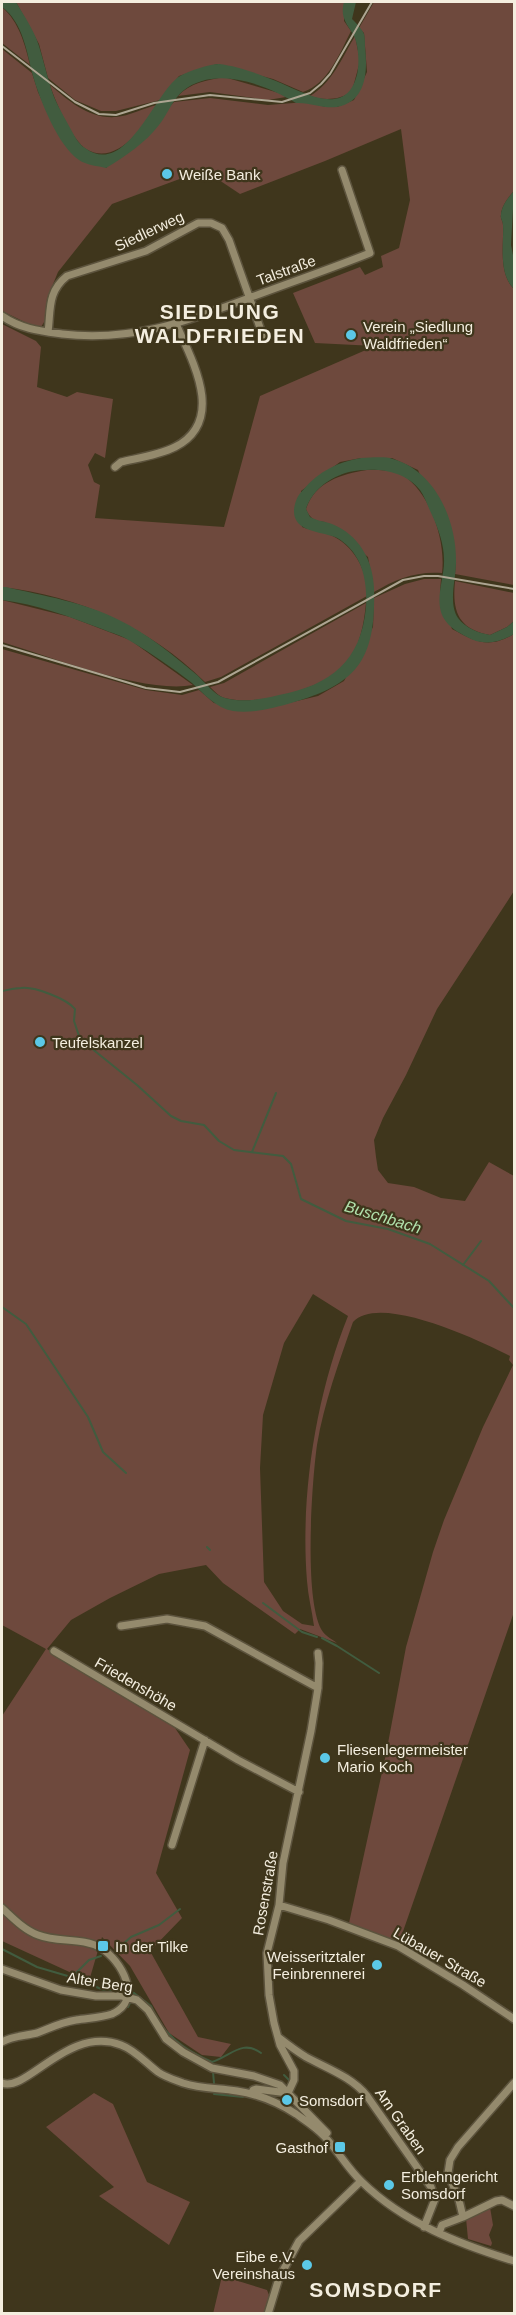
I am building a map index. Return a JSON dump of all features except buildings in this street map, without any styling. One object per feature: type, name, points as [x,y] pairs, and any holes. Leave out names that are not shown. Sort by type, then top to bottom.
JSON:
[{"type":"street","name":"Talstraße","points":[[2,316],[29,330],[86,337],[129,335],[176,324],[370,253],[342,170]]},
{"type":"street","name":"Siedlerweg","points":[[48,332],[52,295],[58,284],[67,276],[146,250],[198,223],[211,223],[222,228],[229,240],[264,339]]},
{"type":"street","points":[[115,467],[121,462],[172,449],[193,433],[202,418],[202,390],[176,324]]},
{"type":"street","points":[[121,1626],[167,1619],[206,1626],[318,1688]]},
{"type":"street","name":"Friedenshöhe","points":[[54,1651],[205,1740],[299,1792]]},
{"type":"street","name":"Rosenstraße","points":[[288,2093],[292,2088],[294,2071],[277,2036],[269,1995],[267,1953],[279,1905],[284,1863],[318,1688],[318,1653]]},
{"type":"street","points":[[172,1845],[205,1740]]},
{"type":"street","name":"Lübauer Straße","points":[[279,1905],[398,1946],[514,2019]]},
{"type":"street","points":[[2,1908],[28,1930],[40,1936],[90,1944],[101,1948],[118,1964],[128,1981],[128,1993],[123,2005],[111,2014],[64,2022],[39,2032],[2,2042]]},
{"type":"street","name":"Alter Berg","points":[[2,1969],[61,1990],[96,1996],[128,1993],[148,2010],[166,2039],[183,2052],[212,2068],[280,2085],[327,2133]]},
{"type":"street","name":"Am Graben","points":[[277,2036],[306,2057],[334,2071],[363,2090],[430,2187],[435,2199],[424,2227]]},
{"type":"street","points":[[2,2083],[16,2084],[71,2047],[113,2043],[132,2051],[160,2073],[185,2083],[252,2094],[295,2113],[318,2131],[361,2181],[393,2208],[424,2227],[469,2246],[514,2261]]},
{"type":"street","points":[[463,2217],[448,2173],[450,2160],[458,2147],[514,2084]]},
{"type":"street","points":[[252,2094],[256,2089],[288,2093]]},
{"type":"street","points":[[268,2313],[279,2278],[299,2241],[361,2181]]},
{"type":"street","points":[[439,2233],[442,2225],[496,2201],[502,2200],[514,2206]]},
{"type":"shaded area","points":[[2,2],[16,2],[34,34],[54,96],[72,132],[82,146],[100,154],[114,152],[127,143],[170,85],[180,76],[210,65],[219,64],[240,68],[321,98],[342,97],[350,90],[356,78],[358,62],[355,38],[343,15],[344,2],[356,2],[352,19],[364,35],[365,76],[354,99],[337,107],[296,103],[270,89],[240,80],[210,79],[196,83],[179,95],[148,138],[106,168],[79,160],[57,134],[40,97],[19,29],[9,13],[2,7]]},
{"type":"shaded area","points":[[16,2],[344,2],[344,21],[351,31],[338,58],[326,75],[312,88],[303,92],[273,79],[217,64],[179,76],[160,100],[116,111],[101,111],[75,100],[48,78],[39,44]]},
{"type":"shaded area","points":[[374,2],[514,2],[514,191],[504,205],[501,216],[504,267],[514,289],[514,585],[455,574],[456,561],[418,470],[392,458],[361,458],[340,462],[301,491],[302,527],[334,537],[351,550],[363,571],[367,596],[221,677],[205,682],[160,645],[111,617],[58,598],[2,587],[2,324],[36,341],[41,347],[37,387],[67,397],[77,392],[113,399],[105,458],[95,453],[88,465],[94,482],[100,485],[95,518],[224,527],[260,396],[375,346],[315,343],[293,293],[360,267],[365,275],[383,267],[381,256],[399,248],[410,200],[401,129],[240,194],[204,170],[112,204],[58,272],[47,299],[46,319],[41,327],[37,328],[2,311],[2,49],[32,73],[51,120],[106,168],[174,102],[210,98],[268,105],[306,102],[337,107],[354,100],[367,72],[364,33],[359,28]]},
{"type":"shaded area","points":[[2,7],[17,26],[30,65],[2,43]]},
{"type":"shaded area","points":[[355,36],[360,61],[352,91],[332,99],[310,96],[318,91],[330,77]]},
{"type":"shaded area","points":[[224,77],[286,97],[268,100],[210,92],[178,96],[193,85]]},
{"type":"shaded area","points":[[50,85],[80,108],[106,117],[121,116],[157,105],[145,124],[128,142],[108,153],[97,153],[86,149],[75,137],[60,110]]},
{"type":"shaded area","points":[[514,191],[511,245],[514,260],[514,289],[504,267],[501,212]]},
{"type":"shaded area","points":[[361,458],[393,459],[408,465],[432,486],[448,515],[453,531],[456,563],[453,605],[458,618],[472,630],[490,635],[514,621],[514,634],[503,640],[479,642],[448,624],[440,610],[444,553],[425,499],[420,490],[405,478],[388,471],[378,470],[349,472],[335,477],[317,490],[306,509],[310,517],[342,529],[357,542],[371,568],[374,588],[371,633],[367,650],[359,665],[348,677],[333,687],[314,695],[262,710],[233,711],[221,707],[170,667],[125,638],[53,612],[2,600],[2,587],[6,587],[64,600],[106,614],[150,638],[197,675],[213,691],[225,698],[259,699],[314,685],[340,667],[358,642],[366,607],[366,587],[361,567],[351,550],[335,537],[308,530],[298,523],[295,517],[295,504],[301,492],[322,473],[344,462]]},
{"type":"shaded area","points":[[367,470],[386,470],[400,474],[414,484],[422,494],[439,533],[442,547],[442,573],[424,573],[406,577],[374,592],[368,557],[325,522],[309,515],[306,509],[310,500],[322,486],[339,477]]},
{"type":"shaded area","points":[[424,579],[441,579],[440,592],[452,629],[468,637],[490,642],[505,639],[514,634],[514,891],[437,1009],[374,1140],[378,1170],[388,1183],[414,1187],[441,1198],[465,1201],[489,1162],[514,1176],[514,1612],[399,1943],[349,1923],[386,1754],[406,1647],[444,1520],[483,1427],[513,1365],[509,1360],[510,1356],[454,1331],[407,1316],[385,1313],[366,1315],[353,1322],[332,1383],[320,1429],[311,1513],[311,1570],[317,1617],[323,1632],[337,1643],[300,1629],[295,1634],[223,1583],[206,1565],[159,1574],[110,1598],[71,1620],[47,1649],[175,1728],[190,1750],[156,1873],[182,1918],[150,1951],[198,2037],[231,2044],[221,2057],[202,2055],[169,2033],[130,1966],[102,1937],[89,1981],[2,1941],[2,1716],[46,1649],[2,1625],[2,649],[146,690],[182,695],[199,690],[214,703],[259,710],[318,696],[344,681],[373,627],[374,598],[405,584]],"holes":[[[313,1294],[348,1316],[327,1379],[319,1412],[308,1481],[305,1548],[314,1626],[302,1624],[283,1611],[264,1582],[260,1468],[263,1415],[284,1343]]]},
{"type":"shaded area","points":[[455,581],[514,593],[514,621],[490,635],[471,628],[459,617],[456,610]]},
{"type":"shaded area","points":[[2,600],[70,617],[130,640],[193,685],[150,684],[124,679],[71,665],[2,642]]},
{"type":"shaded area","points":[[366,603],[355,650],[346,664],[323,681],[289,694],[254,700],[225,698],[210,687],[224,683]]},
{"type":"shaded area","points":[[94,2093],[113,2104],[147,2182],[190,2202],[169,2245],[99,2196],[114,2187],[46,2127]]},
{"type":"shaded area","points":[[490,2207],[493,2225],[489,2235],[491,2246],[468,2239],[466,2218]]},
{"type":"shaded area","points":[[222,2276],[267,2290],[269,2295],[266,2313],[213,2314]]},
{"type":"waterway","name":"Buschbach","points":[[2,991],[19,988],[34,989],[65,1001],[75,1009],[74,1021],[80,1039],[171,1116],[181,1121],[204,1125],[219,1141],[234,1150],[283,1156],[291,1164],[301,1199],[346,1221],[388,1229],[430,1244],[489,1281],[514,1308]]},
{"type":"waterway","points":[[252,1152],[276,1093]]},
{"type":"waterway","points":[[463,1265],[481,1241]]},
{"type":"waterway","points":[[2,1307],[26,1324],[88,1417],[103,1452],[126,1473]]},
{"type":"waterway","points":[[207,1547],[210,1550]]},
{"type":"waterway","points":[[263,1603],[302,1632],[317,1637]]},
{"type":"waterway","points":[[322,1638],[379,1673]]},
{"type":"waterway","points":[[115,1951],[131,1937],[159,1925],[180,1909]]},
{"type":"waterway","points":[[2,1949],[37,1967],[104,1990],[121,1989],[134,1993],[151,2006],[156,2017]]},
{"type":"waterway","points":[[72,1977],[89,1960],[101,1956]]},
{"type":"waterway","points":[[128,2007],[130,2003]]},
{"type":"waterway","points":[[117,2015],[123,2011]]},
{"type":"waterway","points":[[159,2022],[182,2046],[212,2062],[242,2048],[254,2049],[261,2053]]},
{"type":"waterway","points":[[213,2072],[214,2083]]},
{"type":"waterway","points":[[284,2075],[289,2080]]},
{"type":"waterway","points":[[214,2094],[243,2097]]},
{"type":"railway","points":[[2,46],[75,102],[99,114],[116,115],[154,103],[210,95],[282,102],[310,93],[321,84],[330,74],[372,2]]},
{"type":"railway","points":[[2,645],[146,688],[180,692],[218,682],[403,580],[438,576],[514,589]]},
{"type":"place","name":"Weiße Bank","points":[[167,174]]},
{"type":"place","name":"Verein „Siedlung Waldfrieden“","points":[[351,335]]},
{"type":"place","name":"Teufelskanzel","points":[[40,1042]]},
{"type":"place","name":"Fliesenlegermeister Mario Koch","points":[[325,1758]]},
{"type":"place","name":"In der Tilke","points":[[103,1946]]},
{"type":"place","name":"Weisseritztaler Feinbrennerei","points":[[377,1965]]},
{"type":"place","name":"Somsdorf","points":[[287,2100]]},
{"type":"place","name":"Gasthof","points":[[340,2147]]},
{"type":"place","name":"Erblehngericht Somsdorf","points":[[389,2185]]},
{"type":"place","name":"Eibe e.V. Vereinshaus","points":[[307,2265]]},
{"type":"district","name":"SIEDLUNG WALDFRIEDEN","points":[[220,323]]},
{"type":"district","name":"SOMSDORF","points":[[376,2289]]}]
